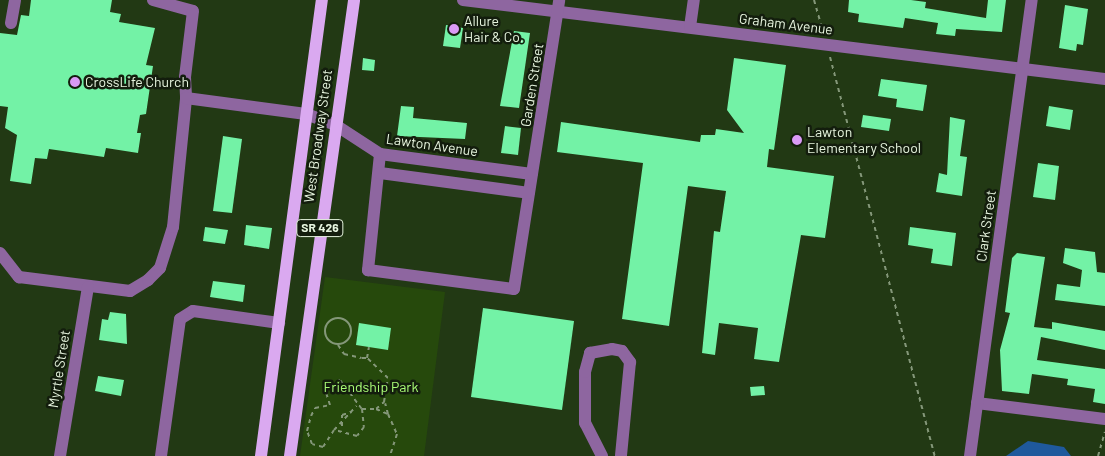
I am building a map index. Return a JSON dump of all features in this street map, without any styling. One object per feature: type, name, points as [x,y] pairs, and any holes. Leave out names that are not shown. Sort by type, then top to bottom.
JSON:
[{"type":"main road","name":"West Broadway Street","points":[[262,456],[322,0]]},
{"type":"main road","name":"West Broadway Street","points":[[290,456],[334,124],[354,0]]},
{"type":"street","points":[[12,23],[15,0]]},
{"type":"street","points":[[0,253],[19,277],[130,292],[160,268],[173,227],[186,98],[184,77],[193,11],[153,0]]},
{"type":"street","name":"Graham Avenue","points":[[463,0],[559,6],[690,27],[1105,79]]},
{"type":"street","points":[[690,27],[694,0]]},
{"type":"street","name":"Clark Street","points":[[970,456],[1032,0]]},
{"type":"street","name":"Garden Street","points":[[380,173],[368,270],[514,289],[559,6]]},
{"type":"street","name":"Lawton Avenue","points":[[186,98],[306,114],[334,124],[380,154],[532,174]]},
{"type":"street","points":[[380,154],[380,173],[529,193]]},
{"type":"street","name":"Myrtle Street","points":[[60,456],[88,287]]},
{"type":"street","points":[[161,456],[180,319],[193,311],[279,323]]},
{"type":"street","points":[[602,456],[585,424],[585,372],[590,353],[612,349],[622,351],[630,362],[621,456]]},
{"type":"street","points":[[977,403],[1105,419]]},
{"type":"path","points":[[814,0],[825,37]]},
{"type":"path","points":[[828,50],[935,456]]},
{"type":"path","points":[[338,344],[348,340],[352,329],[345,319],[337,318],[329,321],[325,334],[338,344],[344,354],[367,358],[388,378],[384,402],[397,434],[390,456]]},
{"type":"path","points":[[367,358],[368,347]]},
{"type":"path","points":[[356,406],[342,426],[334,430],[323,447],[314,446],[308,438],[315,408],[330,405],[325,390],[340,380],[356,406],[362,409],[376,409],[388,414]]},
{"type":"path","points":[[376,409],[384,402]]},
{"type":"path","points":[[334,430],[357,436],[364,427],[362,409]]},
{"type":"path","points":[[342,426],[342,414],[352,412]]},
{"type":"path","points":[[1098,456],[1104,448],[1105,432]]},
{"type":"green space","name":"Friendship Park","points":[[325,277],[445,292],[424,456],[300,456]]},
{"type":"water","points":[[1028,441],[1064,447],[1071,456],[1006,456]]},
{"type":"building","points":[[31,0],[112,0],[110,12],[121,14],[119,22],[155,28],[146,65],[153,66],[146,114],[140,115],[137,133],[141,133],[138,153],[106,148],[104,157],[49,149],[47,159],[35,158],[31,184],[10,181],[17,135],[5,128],[8,107],[0,106],[0,33],[17,35],[21,15],[29,16]]},
{"type":"building","points":[[849,0],[911,0],[926,2],[925,8],[986,18],[988,0],[1006,0],[1002,32],[956,29],[955,36],[936,34],[938,23],[905,18],[903,28],[858,22],[859,14],[848,12]]},
{"type":"building","points":[[1065,5],[1088,9],[1083,45],[1077,44],[1076,51],[1059,48]]},
{"type":"building","points":[[446,25],[463,28],[460,48],[443,46]]},
{"type":"building","points":[[514,31],[530,33],[519,108],[500,106]]},
{"type":"building","points":[[363,58],[375,60],[374,71],[362,70]]},
{"type":"building","points":[[734,58],[786,65],[774,150],[769,149],[767,167],[834,176],[825,238],[801,235],[779,362],[754,359],[758,328],[719,323],[715,355],[702,353],[714,231],[720,232],[726,191],[688,186],[669,326],[622,319],[643,163],[557,152],[561,122],[700,142],[701,135],[715,135],[716,129],[744,133],[727,110]]},
{"type":"building","points":[[881,79],[927,85],[923,111],[896,107],[897,99],[878,96]]},
{"type":"building","points":[[401,106],[414,107],[413,118],[467,123],[465,139],[397,136]]},
{"type":"building","points":[[1049,106],[1073,110],[1070,130],[1046,126]]},
{"type":"building","points":[[863,115],[891,119],[889,131],[861,127]]},
{"type":"building","points":[[950,117],[965,120],[960,156],[967,157],[962,196],[936,192],[939,173],[947,175]]},
{"type":"building","points":[[505,126],[521,128],[518,155],[501,153]]},
{"type":"building","points":[[223,136],[242,139],[232,213],[213,211]]},
{"type":"building","points":[[1038,163],[1059,166],[1055,200],[1033,197]]},
{"type":"building","points":[[246,225],[272,228],[269,249],[244,245]]},
{"type":"building","points":[[205,227],[228,230],[225,244],[203,241]]},
{"type":"building","points":[[910,227],[956,233],[952,266],[931,263],[933,249],[908,245]]},
{"type":"building","points":[[1065,248],[1095,252],[1097,272],[1105,273],[1105,306],[1055,300],[1057,284],[1080,287],[1082,270],[1063,263]]},
{"type":"building","points":[[1017,253],[1045,257],[1034,327],[1052,329],[1052,322],[1105,331],[1105,350],[1041,337],[1037,360],[1105,369],[1105,404],[1093,402],[1095,389],[1067,385],[1068,379],[1032,374],[1029,394],[1002,391],[1000,350],[1010,313],[1005,312],[1012,258]]},
{"type":"building","points":[[213,281],[245,285],[243,302],[210,297]]},
{"type":"building","points":[[483,308],[574,321],[562,410],[471,397]]},
{"type":"building","points":[[110,312],[126,314],[127,344],[99,340],[102,319],[108,320]]},
{"type":"building","points":[[359,323],[391,328],[388,350],[356,345]]},
{"type":"building","points":[[98,376],[124,380],[121,396],[95,391]]},
{"type":"building","points":[[764,386],[765,395],[751,396],[750,387]]},
{"type":"place","name":"Allure Hair & Co.","points":[[454,29]]},
{"type":"place","name":"CrossLife Church","points":[[75,82]]},
{"type":"place","name":"Lawton Elementary School","points":[[797,140]]}]
